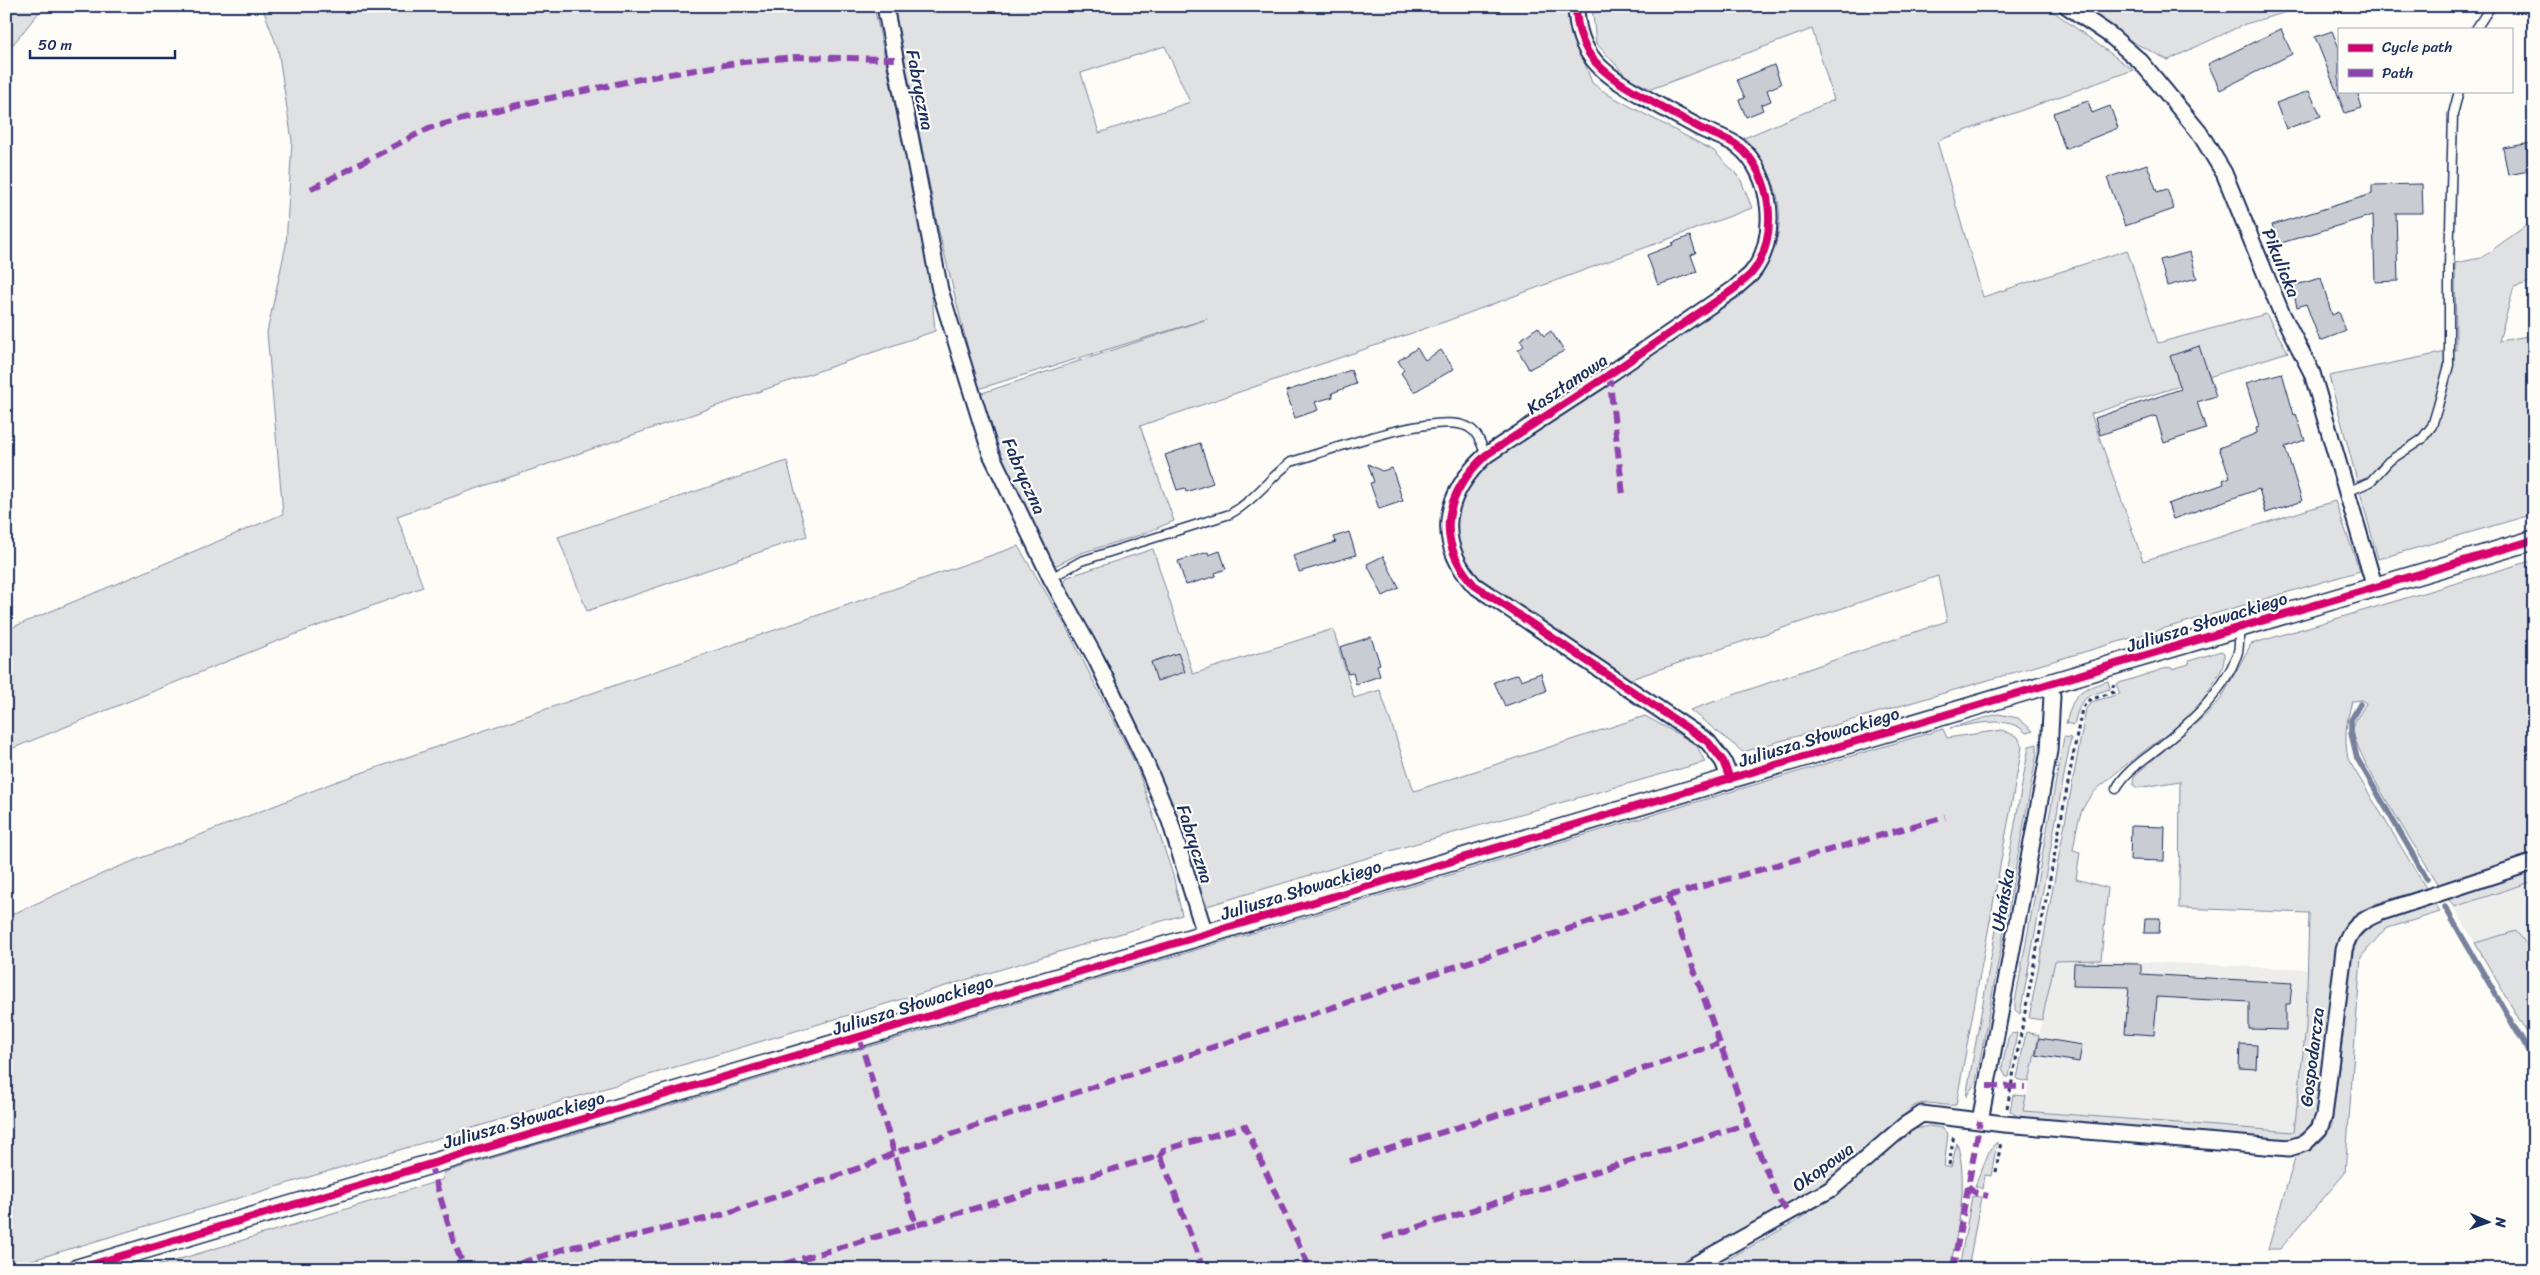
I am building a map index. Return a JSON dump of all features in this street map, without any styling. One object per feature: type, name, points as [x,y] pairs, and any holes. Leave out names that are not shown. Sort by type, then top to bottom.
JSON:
[{"type":"street","name":"Fabryczna","points":[[885,6],[940,290],[991,454],[1051,578],[1096,658],[1142,754],[1170,821],[1206,934]]},
{"type":"street","name":"Kasztanowa","points":[[1576,6],[1576,24],[1580,37],[1592,59],[1605,74],[1680,118],[1737,146],[1753,161],[1766,194],[1769,214],[1768,233],[1763,252],[1751,273],[1734,288],[1604,378],[1486,455],[1462,481],[1452,500],[1449,538],[1457,562],[1474,585],[1496,602],[1708,742],[1723,761],[1730,779]]},
{"type":"street","name":"Pikulicka","points":[[2067,6],[2110,35],[2141,62],[2194,126],[2224,173],[2281,312],[2312,373],[2374,588]]},
{"type":"street","name":"Juliusza Słowackiego","points":[[77,1269],[2534,540]]},
{"type":"street","name":"Ułańska","points":[[1980,1121],[2050,743],[2052,696],[2049,685]]},
{"type":"street","name":"Gospodarcza","points":[[1980,1121],[2254,1146],[2289,1148],[2305,1142],[2319,1129],[2324,1116],[2344,950],[2347,937],[2356,925],[2379,913],[2534,862]]},
{"type":"street","name":"Okopowa","points":[[1687,1269],[1831,1189],[1905,1125],[1922,1114],[1980,1121]]},
{"type":"lane","points":[[2477,28],[2491,6]]},
{"type":"lane","points":[[2347,492],[2370,482],[2389,460],[2421,440],[2432,426],[2438,406],[2449,366],[2449,267],[2453,114],[2459,92]]},
{"type":"lane","points":[[1051,578],[1081,561],[1230,514],[1243,507],[1290,462],[1413,427],[1438,422],[1467,427],[1476,433],[1486,455]]},
{"type":"lane","points":[[2116,789],[2122,777],[2203,710],[2223,683],[2238,653],[2239,628]]},
{"type":"path","points":[[1996,1172],[2082,708],[2089,700],[2114,692],[2108,667]]},
{"type":"path","points":[[1948,1165],[1957,1118]]},
{"type":"shaded area","points":[[6,6],[44,6],[6,53]]},
{"type":"shaded area","points":[[262,6],[874,6],[930,272],[935,331],[397,516],[423,587],[280,640],[6,751],[6,630],[283,514],[267,332],[286,245],[292,141],[278,49]]},
{"type":"shaded area","points":[[894,6],[1570,6],[1570,22],[1592,83],[1609,95],[1714,151],[1740,178],[1752,208],[1447,321],[1140,426],[1174,521],[1140,535],[1081,553],[1057,565],[1050,563],[1003,467],[979,394],[1207,319],[978,389],[938,228]],"holes":[[[1165,46],[1190,102],[1099,133],[1081,73]]]},
{"type":"shaded area","points":[[1592,6],[2046,6],[2133,70],[1937,141],[1983,297],[2127,250],[2158,343],[2266,314],[2288,352],[2091,414],[2143,561],[2335,501],[2360,571],[1743,752],[1690,710],[1947,621],[1938,576],[1628,680],[1482,582],[1467,566],[1457,545],[1455,533],[1456,510],[1460,499],[1481,466],[1741,296],[1753,284],[1764,270],[1773,252],[1778,235],[1778,201],[1774,184],[1766,168],[1744,138],[1834,100],[1812,29],[1651,89],[1628,78],[1596,43]]},
{"type":"shaded area","points":[[2078,6],[2308,6],[2245,24],[2168,60],[2117,34]]},
{"type":"shaded area","points":[[2534,220],[2534,281],[2514,287],[2499,341],[2534,335],[2534,514],[2378,559],[2329,376],[2456,350],[2455,263],[2481,258]]},
{"type":"shaded area","points":[[787,461],[807,536],[587,611],[558,537]]},
{"type":"shaded area","points":[[1018,546],[1063,621],[1137,767],[1173,875],[1182,915],[6,1268],[6,917],[113,869],[335,782]]},
{"type":"shaded area","points":[[1153,549],[1193,674],[1333,629],[1354,698],[1380,690],[1414,791],[1645,716],[1696,744],[1705,762],[1407,846],[1207,906],[1191,868],[1177,819],[1152,763],[1063,586],[1067,577]]},
{"type":"shaded area","points":[[2534,560],[2534,853],[2439,885],[2389,805],[2363,758],[2355,739],[2353,727],[2366,703],[2362,700],[2352,701],[2346,730],[2348,759],[2426,888],[2369,907],[2347,923],[2340,936],[2335,952],[2317,1113],[2307,1130],[2293,1138],[2283,1139],[2030,1120],[2018,1117],[2010,1111],[2013,1095],[2026,1096],[2023,1111],[2294,1132],[2306,1026],[2309,913],[2179,908],[2180,781],[2138,788],[2133,785],[2134,776],[2208,713],[2221,699],[2251,644]]},
{"type":"shaded area","points":[[2221,651],[2224,653],[2224,657],[2221,671],[2205,697],[2193,711],[2165,736],[2098,788],[2083,808],[2077,826],[2073,850],[2080,852],[2076,879],[2108,888],[2101,960],[2055,961],[2042,1020],[2029,1018],[2086,709],[2091,702],[2120,694],[2116,684],[2170,667],[2172,669],[2189,664],[2189,661]]},
{"type":"shaded area","points":[[2108,681],[2110,689],[2094,694],[2081,703],[2074,725],[2066,723],[2075,698],[2083,690]]},
{"type":"shaded area","points":[[1998,714],[2018,718],[2033,731],[2026,733],[2019,727],[2000,722],[1979,723],[1950,728]]},
{"type":"shaded area","points":[[1943,729],[1947,738],[2002,730],[2018,737],[2022,747],[1956,1105],[1924,1103],[1914,1106],[1897,1126],[1822,1184],[1768,1219],[1673,1269],[147,1269],[442,1180],[445,1172]]},
{"type":"shaded area","points":[[2064,737],[2071,738],[2020,1014],[2015,1010],[2015,1002]]},
{"type":"shaded area","points":[[2037,744],[2037,753],[1976,1082],[1966,1097],[2029,746]]},
{"type":"shaded area","points":[[2534,870],[2534,881],[2454,907],[2448,899]]},
{"type":"shaded area","points":[[2534,881],[2534,954],[2516,931],[2475,943],[2454,907]]},
{"type":"shaded area","points":[[2434,902],[2440,912],[2385,929],[2361,957],[2345,1173],[2280,1249],[2268,1249],[2295,1158],[2322,1140],[2332,1124],[2353,953],[2357,941],[2374,925],[2398,914]]},
{"type":"shaded area","points":[[2516,931],[2534,954],[2534,1045],[2475,943]]},
{"type":"shaded area","points":[[2101,960],[2307,969],[2306,1026],[2294,1133],[2023,1111],[2055,961]]},
{"type":"shaded area","points":[[2026,1032],[2039,1035],[2029,1082],[2017,1079]]},
{"type":"shaded area","points":[[2017,1033],[2009,1077],[2006,1077],[2002,1068],[2008,1038],[2011,1034]]},
{"type":"shaded area","points":[[1928,1126],[1942,1128],[1948,1134],[1944,1167],[1951,1167],[1957,1143],[1960,1158],[1962,1174],[1961,1206],[1950,1269],[1710,1269],[1795,1222],[1844,1187],[1911,1130]]},
{"type":"shaded area","points":[[1997,1142],[1991,1176],[1985,1175],[1983,1189],[1975,1186],[1990,1149]]},
{"type":"shaded area","points":[[1972,1196],[1981,1197],[1968,1269],[1959,1269]]},
{"type":"building","points":[[2281,29],[2292,54],[2220,90],[2208,64]]},
{"type":"building","points":[[2332,31],[2338,46],[2338,92],[2357,92],[2362,108],[2345,113],[2315,37]]},
{"type":"building","points":[[1774,65],[1781,84],[1767,90],[1771,101],[1761,105],[1763,110],[1746,117],[1739,100],[1745,98],[1737,80]]},
{"type":"building","points":[[2309,91],[2321,116],[2286,129],[2276,103]]},
{"type":"building","points":[[2088,101],[2092,113],[2110,106],[2118,128],[2065,149],[2053,113]]},
{"type":"building","points":[[2531,143],[2534,170],[2508,175],[2503,148]]},
{"type":"building","points":[[2147,164],[2157,192],[2167,189],[2174,209],[2125,226],[2107,178]]},
{"type":"building","points":[[2422,184],[2423,213],[2396,213],[2398,281],[2375,282],[2373,215],[2278,244],[2272,225],[2372,194],[2372,185]]},
{"type":"building","points":[[1690,236],[1696,253],[1691,255],[1697,272],[1658,285],[1647,255]]},
{"type":"building","points":[[2190,252],[2197,278],[2167,286],[2160,260]]},
{"type":"building","points":[[2321,278],[2332,315],[2339,312],[2346,331],[2320,341],[2306,304],[2297,307],[2292,286]]},
{"type":"building","points":[[1538,327],[1544,336],[1551,331],[1564,351],[1529,369],[1518,350],[1524,346],[1520,340]]},
{"type":"building","points":[[2199,346],[2216,396],[2197,402],[2206,429],[2164,443],[2156,416],[2100,435],[2095,418],[2181,389],[2170,356]]},
{"type":"building","points":[[1417,348],[1425,360],[1441,350],[1454,369],[1414,392],[1401,373],[1404,370],[1398,361]]},
{"type":"building","points":[[1351,370],[1356,384],[1332,393],[1333,397],[1315,402],[1318,410],[1295,418],[1286,391]]},
{"type":"building","points":[[2282,373],[2294,415],[2296,414],[2305,440],[2285,447],[2302,501],[2266,513],[2259,489],[2173,519],[2168,504],[2224,484],[2223,480],[2230,477],[2219,448],[2257,433],[2256,427],[2259,426],[2246,383]]},
{"type":"building","points":[[1200,443],[1213,483],[1186,492],[1185,488],[1177,490],[1165,455]]},
{"type":"building","points":[[1368,464],[1382,471],[1392,468],[1403,501],[1379,509],[1370,483],[1374,482]]},
{"type":"building","points":[[1349,532],[1356,555],[1299,572],[1293,556],[1336,542],[1334,537]]},
{"type":"building","points":[[1220,551],[1226,569],[1215,573],[1216,576],[1186,585],[1178,561],[1208,552],[1209,555]]},
{"type":"building","points":[[1383,556],[1399,588],[1383,596],[1367,564]]},
{"type":"building","points":[[1371,637],[1380,664],[1377,665],[1380,676],[1356,684],[1353,673],[1348,674],[1340,647]]},
{"type":"building","points":[[1178,653],[1185,672],[1157,681],[1151,662]]},
{"type":"building","points":[[1541,673],[1546,691],[1505,706],[1494,682],[1518,674],[1521,680]]},
{"type":"building","points":[[2131,826],[2165,827],[2164,861],[2130,860]]},
{"type":"building","points":[[2145,918],[2160,918],[2159,933],[2144,933]]},
{"type":"building","points":[[2074,963],[2141,964],[2141,974],[2292,983],[2290,1004],[2286,1004],[2286,1030],[2249,1029],[2249,1002],[2157,997],[2154,1035],[2125,1033],[2129,987],[2073,986]]},
{"type":"building","points":[[2039,1038],[2082,1045],[2079,1062],[2036,1055]]},
{"type":"building","points":[[2240,1044],[2257,1045],[2256,1069],[2239,1068]]},
{"type":"waterway","points":[[2360,704],[2351,720],[2351,733],[2357,758],[2427,879]]},
{"type":"waterway","points":[[2445,907],[2534,1061]]},
{"type":"marked path","points":[[311,189],[429,128],[513,106],[640,79],[743,62],[795,57],[895,59]]},
{"type":"marked path","points":[[1609,374],[1623,495]]},
{"type":"marked path","points":[[503,1269],[567,1248],[634,1236],[725,1214],[871,1164],[894,1153],[1668,896],[1945,817]]},
{"type":"marked path","points":[[1668,896],[1750,1129],[1777,1197],[1789,1214]]},
{"type":"marked path","points":[[859,1037],[916,1225],[1156,1157],[1162,1160],[1166,1169],[1203,1269]]},
{"type":"marked path","points":[[1350,1161],[1718,1044]]},
{"type":"marked path","points":[[1987,1086],[2025,1087]]},
{"type":"marked path","points":[[1953,1269],[1980,1121]]},
{"type":"marked path","points":[[1383,1238],[1748,1124]]},
{"type":"marked path","points":[[1159,1158],[1164,1150],[1245,1126],[1310,1269]]},
{"type":"marked path","points":[[430,1163],[454,1243],[465,1269]]},
{"type":"marked path","points":[[1968,1186],[1976,1193],[1988,1196]]},
{"type":"marked path","points":[[767,1269],[916,1225]]},
{"type":"cycle path","points":[[1576,6],[1581,38],[1587,51],[1605,72],[1672,113],[1734,143],[1750,158],[1759,173],[1765,189],[1769,226],[1766,243],[1760,260],[1751,274],[1734,289],[1604,378],[1486,455],[1461,485],[1453,501],[1449,518],[1449,534],[1453,551],[1461,568],[1474,585],[1708,742],[1723,761],[1730,779]]},
{"type":"cycle path","points":[[77,1269],[2534,540]]}]
